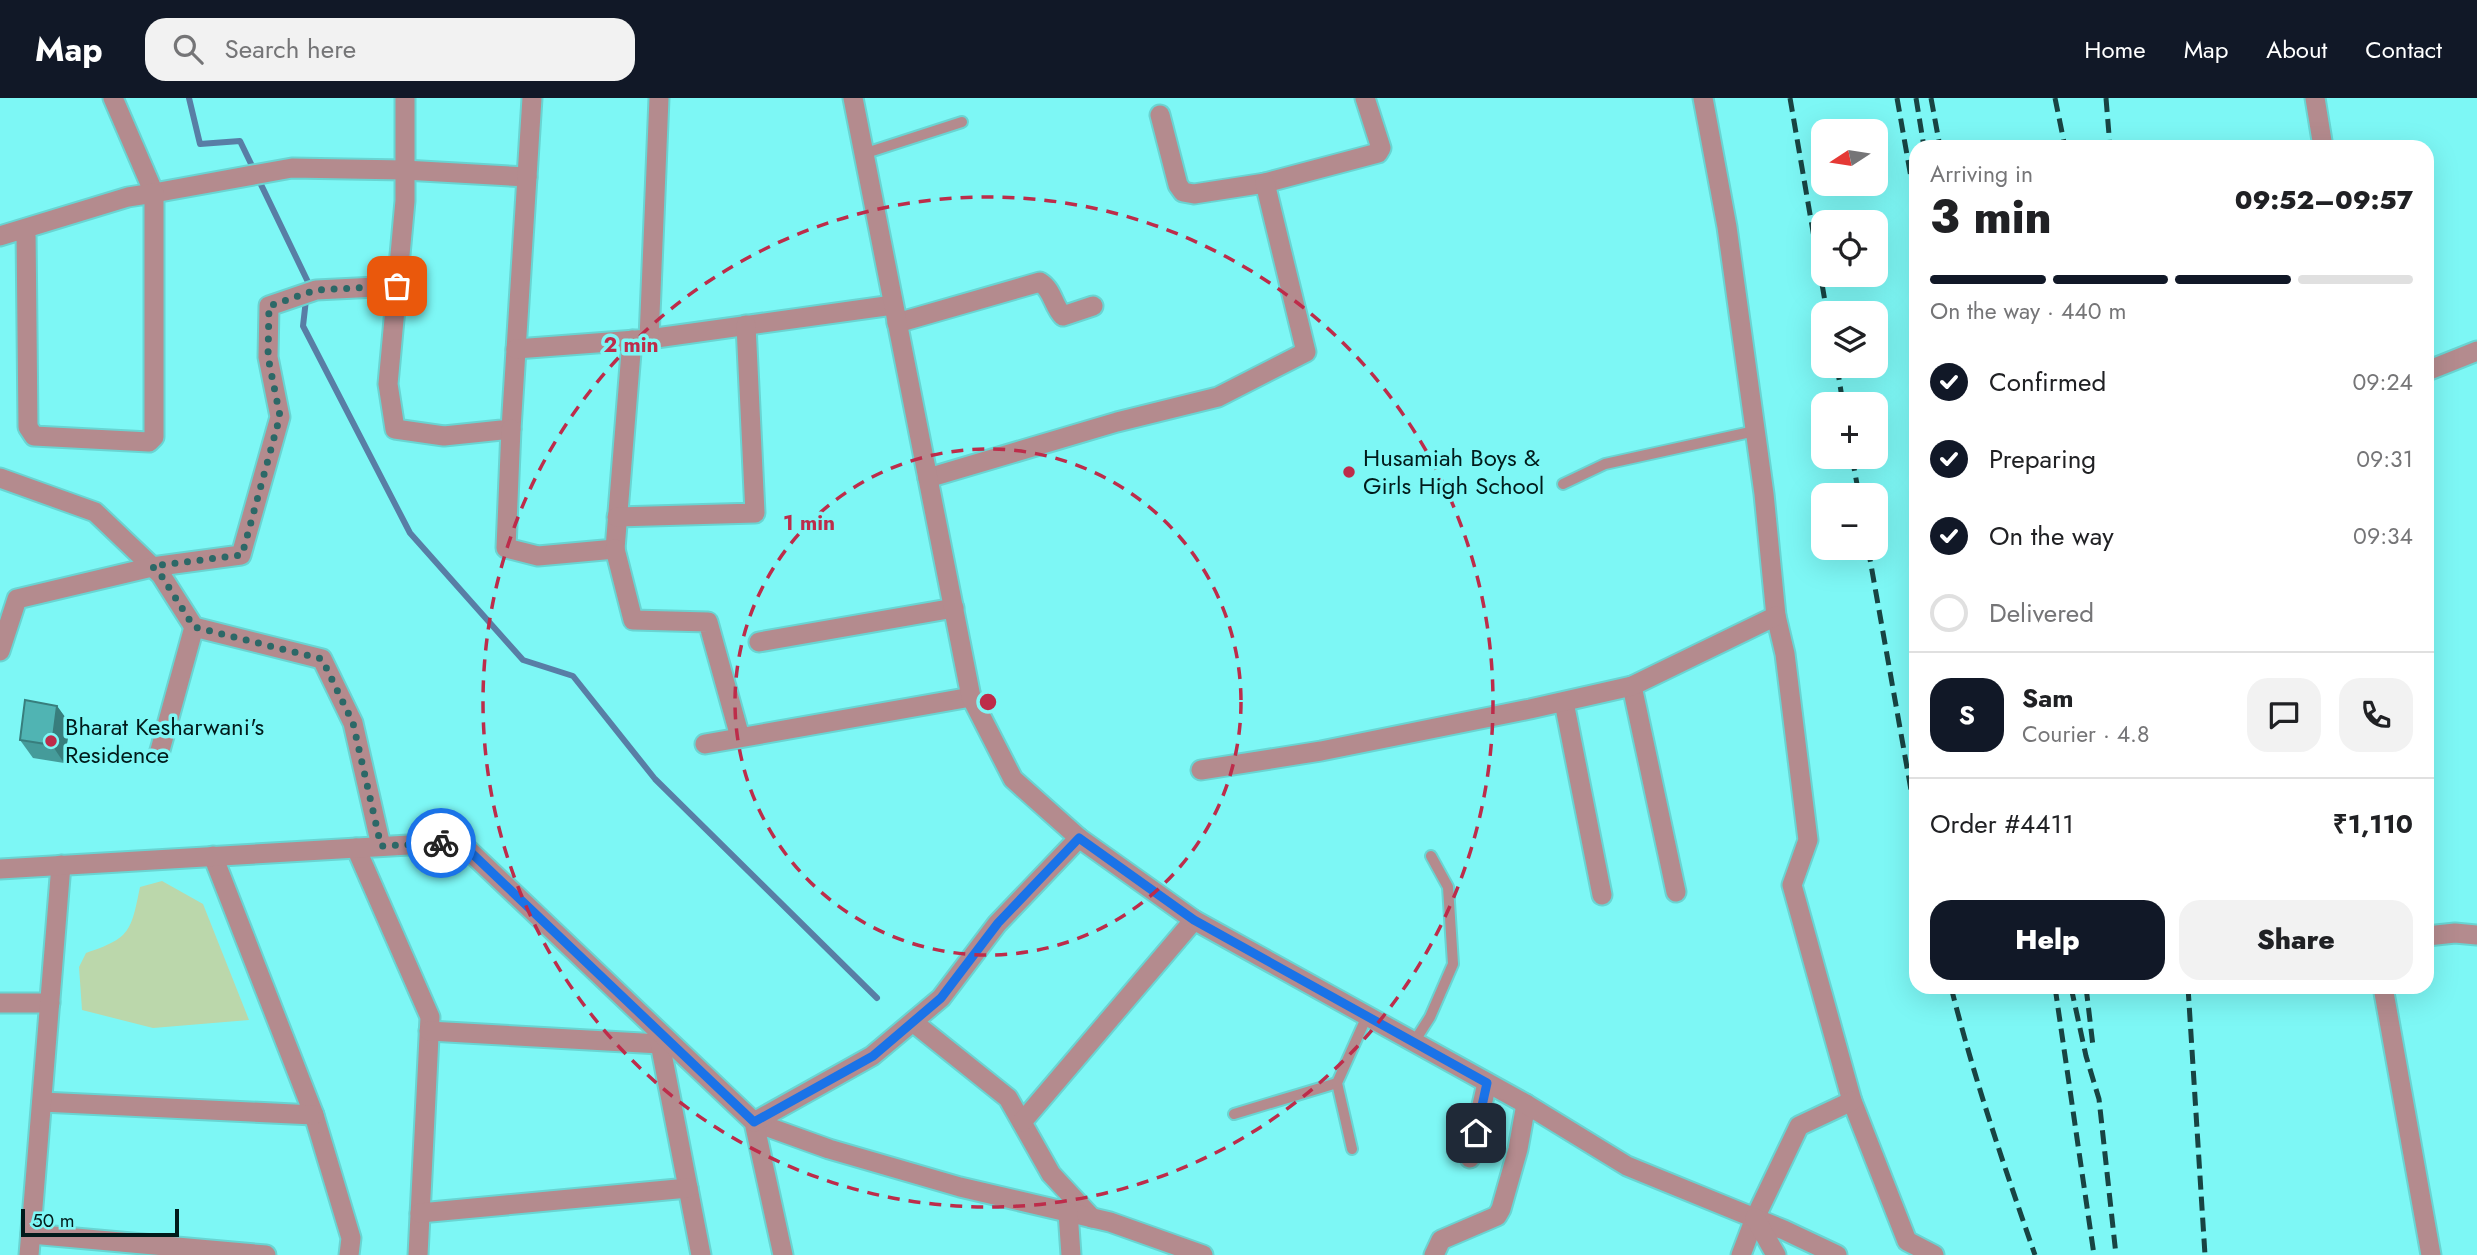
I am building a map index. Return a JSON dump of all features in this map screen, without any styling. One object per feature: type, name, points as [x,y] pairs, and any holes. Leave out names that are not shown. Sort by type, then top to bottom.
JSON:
[{"type":"street","points":[[26,229],[27,427],[34,436],[149,442],[154,436],[154,193],[113,98]]},
{"type":"street","points":[[405,98],[405,201],[388,384],[395,429],[444,436],[511,429]]},
{"type":"street","points":[[532,98],[506,548],[538,556],[615,549]]},
{"type":"street","points":[[659,98],[640,340],[615,549],[632,620],[708,622],[740,737]]},
{"type":"street","points":[[853,98],[971,697],[1013,779],[1079,838],[1194,920],[1526,1104],[1627,1166],[1784,1230],[1837,1255]]},
{"type":"street","points":[[1160,115],[1178,185],[1183,192],[1194,194],[1265,183],[1378,153],[1381,148],[1365,98]]},
{"type":"street","points":[[1703,98],[1727,227],[1755,431],[1776,616],[1785,654],[1808,840],[1792,885],[1852,1101],[1907,1241],[1934,1255]]},
{"type":"street","points":[[2315,98],[2322,140]]},
{"type":"street","points":[[0,236],[128,197],[292,168],[404,170],[527,177]]},
{"type":"street","points":[[928,478],[1117,422],[1218,397],[1306,352],[1265,183]]},
{"type":"street","points":[[516,349],[640,340],[747,325],[895,314],[1040,282],[1047,286],[1063,316],[1093,306]]},
{"type":"street","points":[[0,651],[17,598],[152,566],[242,555],[280,416],[268,357],[269,306],[316,290],[397,286]]},
{"type":"street","points":[[617,517],[755,513],[747,325]]},
{"type":"street","points":[[2434,368],[2477,351]]},
{"type":"street","points":[[0,478],[95,512],[161,575],[194,627],[322,659],[353,723],[381,846]]},
{"type":"street","points":[[759,642],[954,608]]},
{"type":"street","points":[[1201,770],[1321,751],[1632,686],[1776,616]]},
{"type":"street","points":[[159,754],[194,627]]},
{"type":"street","points":[[1632,686],[1675,892]]},
{"type":"street","points":[[705,744],[971,697]]},
{"type":"street","points":[[1564,702],[1602,895]]},
{"type":"street","points":[[754,1122],[873,1056],[941,998],[998,923],[1079,838]]},
{"type":"street","points":[[0,869],[460,842],[659,1037],[754,1122],[829,1149],[960,1187],[1092,1218],[1203,1255]]},
{"type":"street","points":[[356,848],[430,1017],[418,1255]]},
{"type":"street","points":[[213,856],[314,1115],[351,1238],[349,1255]]},
{"type":"street","points":[[29,1255],[61,865]]},
{"type":"street","points":[[1022,1122],[1194,920]]},
{"type":"street","points":[[2434,935],[2455,933],[2477,935]]},
{"type":"street","points":[[2384,994],[2431,1255]]},
{"type":"street","points":[[0,1003],[50,1003]]},
{"type":"street","points":[[912,1022],[1008,1098],[1051,1174],[1092,1218]]},
{"type":"street","points":[[429,1031],[659,1037]]},
{"type":"street","points":[[659,1037],[701,1255]]},
{"type":"street","points":[[1470,1158],[1487,1083]]},
{"type":"street","points":[[42,1101],[314,1115]]},
{"type":"street","points":[[1741,1255],[1755,1218],[1799,1126],[1852,1101]]},
{"type":"street","points":[[1434,1255],[1441,1240],[1497,1216],[1518,1149],[1526,1104]]},
{"type":"street","points":[[754,1122],[783,1255]]},
{"type":"street","points":[[420,1213],[688,1188]]},
{"type":"street","points":[[1069,1212],[1071,1255]]},
{"type":"street","points":[[1755,1218],[1776,1255]]},
{"type":"street","points":[[31,1234],[267,1255]]},
{"type":"lane","points":[[863,154],[962,122]]},
{"type":"lane","points":[[1563,484],[1605,464],[1755,431]]},
{"type":"lane","points":[[1414,1042],[1430,1017],[1453,964],[1448,887],[1431,856]]},
{"type":"lane","points":[[1352,1149],[1338,1083],[1367,1016]]},
{"type":"lane","points":[[1234,1114],[1338,1083]]},
{"type":"green space","points":[[162,881],[203,904],[249,1020],[153,1028],[82,1010],[79,967],[86,953],[112,943],[127,931],[140,887]]},
{"type":"building","points":[[25,700],[57,706],[52,745],[20,740]]},
{"type":"waterway","points":[[189,98],[200,144],[240,141],[308,282],[303,326],[410,533],[523,660],[573,676],[655,779],[877,998]]},
{"type":"railway","points":[[1790,98],[1825,301]]},
{"type":"railway","points":[[1897,98],[1909,166]]},
{"type":"railway","points":[[1916,98],[1923,140]]},
{"type":"railway","points":[[1931,98],[1939,140]]},
{"type":"railway","points":[[2055,98],[2064,140]]},
{"type":"railway","points":[[2106,98],[2109,140]]},
{"type":"railway","points":[[1839,378],[1841,392]]},
{"type":"railway","points":[[1854,469],[1857,483]]},
{"type":"railway","points":[[1870,560],[1909,779]]},
{"type":"railway","points":[[1953,994],[2001,1155],[2035,1255]]},
{"type":"railway","points":[[2056,994],[2094,1255]]},
{"type":"railway","points":[[2073,994],[2099,1099],[2116,1255]]},
{"type":"railway","points":[[2087,994],[2093,1046]]},
{"type":"railway","points":[[2188,994],[2205,1255]]},
{"type":"way so far","points":[[397,286],[316,290],[269,306],[268,357],[280,416],[242,555],[152,566],[161,575],[194,627],[322,659],[353,723],[381,846],[441,843]]},
{"type":"place","name":"Husamiah Boys & Girls High School","points":[[1349,472]]},
{"type":"place","name":"Bharat Kesharwani's Residence","points":[[51,741]]},
{"type":"route","points":[[441,843],[460,842],[754,1122],[873,1056],[941,998],[998,923],[1079,838],[1194,920],[1487,1083],[1476,1133]]}]
